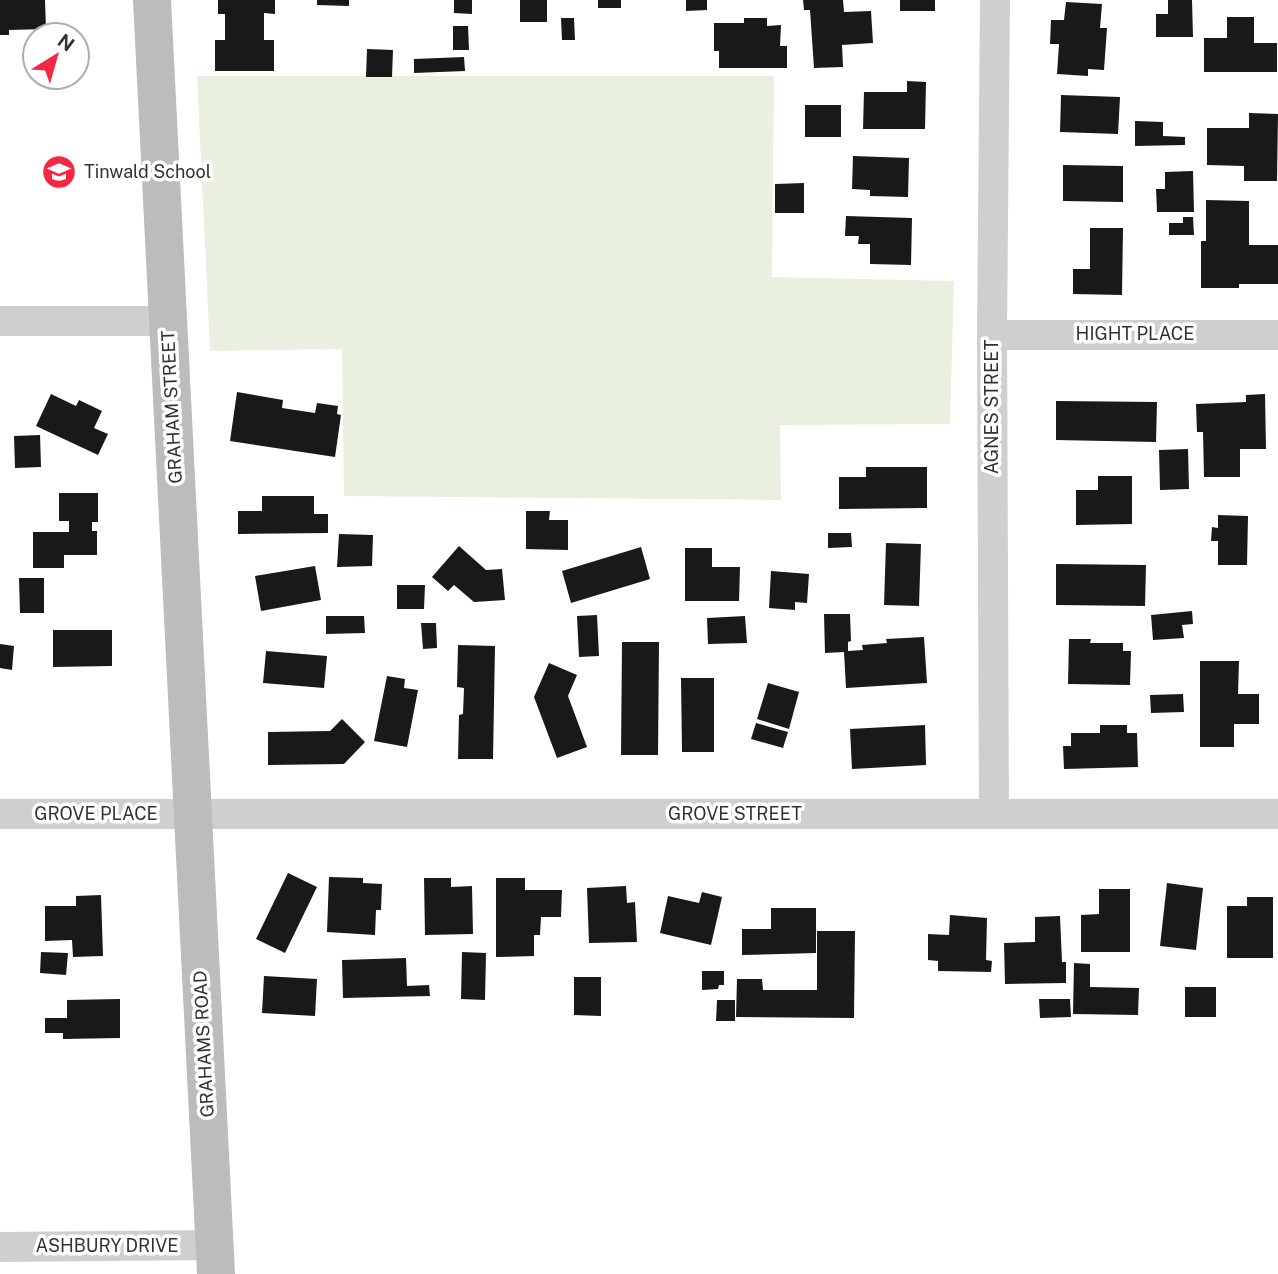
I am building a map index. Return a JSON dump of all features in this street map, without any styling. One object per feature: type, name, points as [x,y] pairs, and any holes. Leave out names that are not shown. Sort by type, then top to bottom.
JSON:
[{"type":"street","name":"GRAHAM STREET","points":[[152,0],[192,814]]},
{"type":"street","name":"AGNES STREET","points":[[994,814],[992,335],[995,0]]},
{"type":"street","points":[[0,321],[168,321]]},
{"type":"street","name":"HIGHT PLACE","points":[[992,335],[1278,335]]},
{"type":"street","name":"GROVE PLACE","points":[[0,814],[192,814]]},
{"type":"street","name":"GROVE STREET","points":[[192,814],[1278,814]]},
{"type":"street","name":"GRAHAMS ROAD","points":[[192,814],[216,1260]]},
{"type":"street","name":"ASHBURY DRIVE","points":[[0,1247],[216,1260]]},
{"type":"green space","points":[[197,76],[774,76],[772,277],[954,281],[950,424],[780,425],[781,500],[344,496],[342,349],[210,351]]},
{"type":"building","points":[[0,0],[45,0],[46,21],[21,21],[21,30],[9,30],[9,35],[0,35]]},
{"type":"building","points":[[218,0],[275,0],[275,14],[264,13],[264,40],[274,40],[274,71],[215,71],[215,40],[225,40],[225,14],[218,14]]},
{"type":"building","points":[[317,0],[349,0],[349,6],[317,5]]},
{"type":"building","points":[[454,0],[472,0],[472,14],[454,13]]},
{"type":"building","points":[[520,0],[547,0],[547,22],[520,22]]},
{"type":"building","points":[[598,0],[621,0],[621,8],[598,8]]},
{"type":"building","points":[[686,0],[707,0],[707,10],[686,11]]},
{"type":"building","points":[[803,0],[843,0],[844,12],[871,11],[873,43],[842,45],[843,67],[814,68],[810,10],[804,10]]},
{"type":"building","points":[[900,0],[935,0],[935,11],[900,11]]},
{"type":"building","points":[[1168,0],[1192,0],[1193,37],[1156,37],[1156,14],[1168,14]]},
{"type":"building","points":[[1066,2],[1102,4],[1100,28],[1107,28],[1104,70],[1088,69],[1088,76],[1057,74],[1059,44],[1050,44],[1051,20],[1064,20]]},
{"type":"building","points":[[1227,17],[1254,17],[1254,43],[1277,43],[1277,72],[1204,72],[1204,38],[1227,38]]},
{"type":"building","points":[[561,18],[574,18],[575,40],[562,40]]},
{"type":"building","points":[[744,18],[767,18],[767,26],[781,25],[780,46],[787,46],[787,68],[719,68],[719,51],[714,51],[714,23],[744,23]]},
{"type":"building","points":[[453,26],[468,26],[469,50],[453,50]]},
{"type":"building","points":[[367,49],[393,50],[392,77],[366,77]]},
{"type":"building","points":[[464,57],[465,71],[414,73],[414,59]]},
{"type":"building","points":[[907,81],[926,82],[925,129],[863,129],[864,92],[907,92]]},
{"type":"building","points":[[1061,95],[1120,97],[1118,134],[1060,132]]},
{"type":"building","points":[[805,105],[841,105],[841,137],[805,137]]},
{"type":"building","points":[[1249,113],[1278,114],[1277,181],[1244,181],[1244,166],[1207,165],[1207,128],[1249,128]]},
{"type":"building","points":[[1135,121],[1163,122],[1163,136],[1185,137],[1185,145],[1135,146]]},
{"type":"building","points":[[853,156],[909,158],[908,197],[870,196],[870,190],[852,189]]},
{"type":"building","points":[[1063,165],[1123,166],[1123,202],[1063,201]]},
{"type":"building","points":[[1193,171],[1194,212],[1157,212],[1156,189],[1165,189],[1165,172]]},
{"type":"building","points":[[804,183],[804,213],[775,213],[775,184]]},
{"type":"building","points":[[1206,200],[1249,201],[1249,245],[1278,245],[1278,284],[1201,288],[1201,241],[1206,241]]},
{"type":"building","points":[[846,216],[912,218],[911,265],[870,264],[870,244],[858,244],[859,236],[845,236]]},
{"type":"building","points":[[1183,217],[1193,217],[1194,235],[1169,235],[1169,223],[1183,223]]},
{"type":"building","points":[[1090,228],[1123,228],[1122,295],[1073,294],[1073,269],[1090,269]]},
{"type":"building","points":[[237,392],[283,400],[282,408],[315,413],[317,403],[338,406],[337,414],[341,415],[335,457],[230,441]]},
{"type":"building","points":[[51,394],[76,406],[79,400],[102,411],[94,428],[108,434],[98,455],[36,426]]},
{"type":"building","points":[[1265,394],[1266,449],[1240,449],[1240,477],[1204,477],[1203,432],[1197,432],[1196,404],[1246,402],[1246,395]]},
{"type":"building","points":[[1056,401],[1157,402],[1156,442],[1056,440]]},
{"type":"building","points":[[40,435],[41,467],[15,468],[14,436]]},
{"type":"building","points":[[1188,449],[1189,489],[1160,490],[1159,450]]},
{"type":"building","points":[[866,467],[927,467],[927,508],[839,509],[839,477],[866,477]]},
{"type":"building","points":[[1098,476],[1132,476],[1132,524],[1076,525],[1076,490],[1098,490]]},
{"type":"building","points":[[59,493],[98,493],[98,522],[92,522],[92,531],[97,531],[97,555],[64,555],[64,568],[33,568],[33,532],[69,532],[69,521],[59,521]]},
{"type":"building","points":[[262,496],[314,496],[314,514],[328,514],[328,533],[238,534],[238,511],[262,511]]},
{"type":"building","points":[[526,511],[550,511],[549,520],[568,520],[568,550],[526,549]]},
{"type":"building","points":[[1218,515],[1248,516],[1247,565],[1218,565],[1218,541],[1211,541],[1212,527],[1218,528]]},
{"type":"building","points":[[828,533],[851,533],[852,547],[828,548]]},
{"type":"building","points":[[339,534],[373,535],[372,566],[337,567]]},
{"type":"building","points":[[886,543],[921,544],[919,606],[884,605]]},
{"type":"building","points":[[459,546],[486,570],[502,569],[505,600],[474,602],[454,585],[448,591],[432,577]]},
{"type":"building","points":[[641,547],[650,579],[571,603],[562,571]]},
{"type":"building","points":[[685,548],[712,548],[712,567],[740,567],[739,601],[685,601]]},
{"type":"building","points":[[1056,564],[1146,565],[1145,606],[1056,605]]},
{"type":"building","points":[[315,566],[321,600],[261,611],[255,576]]},
{"type":"building","points":[[771,571],[809,574],[807,603],[795,602],[795,610],[769,608]]},
{"type":"building","points":[[19,578],[44,578],[44,613],[20,613]]},
{"type":"building","points":[[397,585],[425,585],[424,609],[397,609]]},
{"type":"building","points":[[1192,611],[1193,624],[1182,625],[1184,638],[1153,640],[1151,615]]},
{"type":"building","points":[[824,614],[850,614],[851,641],[848,642],[848,651],[863,650],[862,645],[887,643],[886,639],[924,637],[927,683],[846,688],[844,652],[825,653]]},
{"type":"building","points":[[597,615],[599,656],[579,657],[577,616]]},
{"type":"building","points":[[326,616],[364,616],[365,633],[326,634]]},
{"type":"building","points":[[745,616],[747,643],[708,644],[707,618]]},
{"type":"building","points":[[421,623],[436,623],[437,648],[423,649]]},
{"type":"building","points":[[53,630],[112,630],[112,666],[53,667]]},
{"type":"building","points":[[1069,639],[1091,639],[1090,643],[1123,643],[1123,651],[1131,651],[1130,685],[1068,684]]},
{"type":"building","points":[[622,642],[659,642],[658,755],[621,755]]},
{"type":"building","points":[[0,644],[14,646],[12,670],[0,668]]},
{"type":"building","points":[[458,645],[495,646],[493,759],[458,759],[459,715],[463,714],[464,688],[457,687]]},
{"type":"building","points":[[266,651],[327,656],[324,688],[263,683]]},
{"type":"building","points":[[1200,661],[1239,661],[1238,694],[1259,694],[1259,724],[1234,724],[1234,747],[1200,747]]},
{"type":"building","points":[[549,663],[577,675],[568,696],[587,747],[557,758],[534,697]]},
{"type":"building","points":[[387,676],[405,679],[404,688],[418,690],[407,747],[374,741]]},
{"type":"building","points":[[681,678],[714,678],[714,752],[682,752]]},
{"type":"building","points":[[768,683],[799,692],[789,729],[757,719]]},
{"type":"building","points":[[1183,694],[1184,712],[1151,713],[1150,695]]},
{"type":"building","points":[[342,719],[365,742],[344,764],[268,765],[268,732],[330,731]]},
{"type":"building","points":[[756,723],[788,732],[783,748],[751,739]]},
{"type":"building","points":[[925,725],[926,765],[852,769],[850,729]]},
{"type":"building","points":[[1100,725],[1127,725],[1127,733],[1137,733],[1138,767],[1064,769],[1063,746],[1071,746],[1071,733],[1100,733]]},
{"type":"building","points":[[288,873],[317,887],[285,953],[256,939]]},
{"type":"building","points":[[329,877],[363,878],[363,883],[382,884],[381,910],[376,910],[375,935],[327,932]]},
{"type":"building","points":[[424,878],[451,878],[451,887],[472,886],[473,934],[425,935]]},
{"type":"building","points":[[496,878],[525,878],[525,890],[562,890],[561,917],[541,917],[540,935],[534,935],[534,956],[496,957]]},
{"type":"building","points":[[1167,883],[1203,888],[1196,950],[1160,946]]},
{"type":"building","points":[[626,886],[627,903],[635,902],[637,942],[589,943],[587,888]]},
{"type":"building","points":[[1099,889],[1130,889],[1130,952],[1081,952],[1081,915],[1099,914]]},
{"type":"building","points":[[702,892],[722,897],[711,945],[660,933],[668,896],[699,903]]},
{"type":"building","points":[[101,895],[103,956],[73,957],[72,940],[45,941],[45,906],[76,906],[76,896]]},
{"type":"building","points":[[1247,897],[1273,897],[1273,958],[1227,958],[1227,906],[1247,906]]},
{"type":"building","points":[[771,908],[816,908],[816,953],[742,955],[742,929],[771,929]]},
{"type":"building","points":[[950,915],[987,918],[986,960],[992,961],[991,972],[938,971],[938,961],[928,960],[928,934],[949,935]]},
{"type":"building","points":[[1060,916],[1062,962],[1066,962],[1066,983],[1005,984],[1004,943],[1035,942],[1035,917]]},
{"type":"building","points":[[817,931],[855,931],[854,1018],[736,1017],[737,979],[762,979],[763,990],[817,990]]},
{"type":"building","points":[[41,952],[68,953],[66,975],[40,973]]},
{"type":"building","points":[[462,952],[486,953],[485,1000],[461,999]]},
{"type":"building","points":[[406,958],[407,986],[429,985],[430,996],[343,998],[342,960]]},
{"type":"building","points":[[1074,963],[1090,964],[1090,987],[1139,988],[1138,1015],[1073,1014]]},
{"type":"building","points":[[702,971],[724,971],[724,985],[719,985],[718,989],[702,990]]},
{"type":"building","points":[[264,976],[317,979],[315,1016],[262,1013]]},
{"type":"building","points":[[574,977],[601,977],[601,1016],[574,1015]]},
{"type":"building","points":[[1185,987],[1216,987],[1216,1017],[1185,1017]]},
{"type":"building","points":[[120,999],[120,1038],[63,1039],[63,1033],[45,1033],[45,1018],[67,1018],[67,1000]]},
{"type":"building","points":[[1039,999],[1070,999],[1071,1017],[1040,1018]]},
{"type":"building","points":[[717,1000],[735,1000],[735,1021],[716,1021]]},
{"type":"place","name":"Tinwald School","points":[[59,172]]}]
